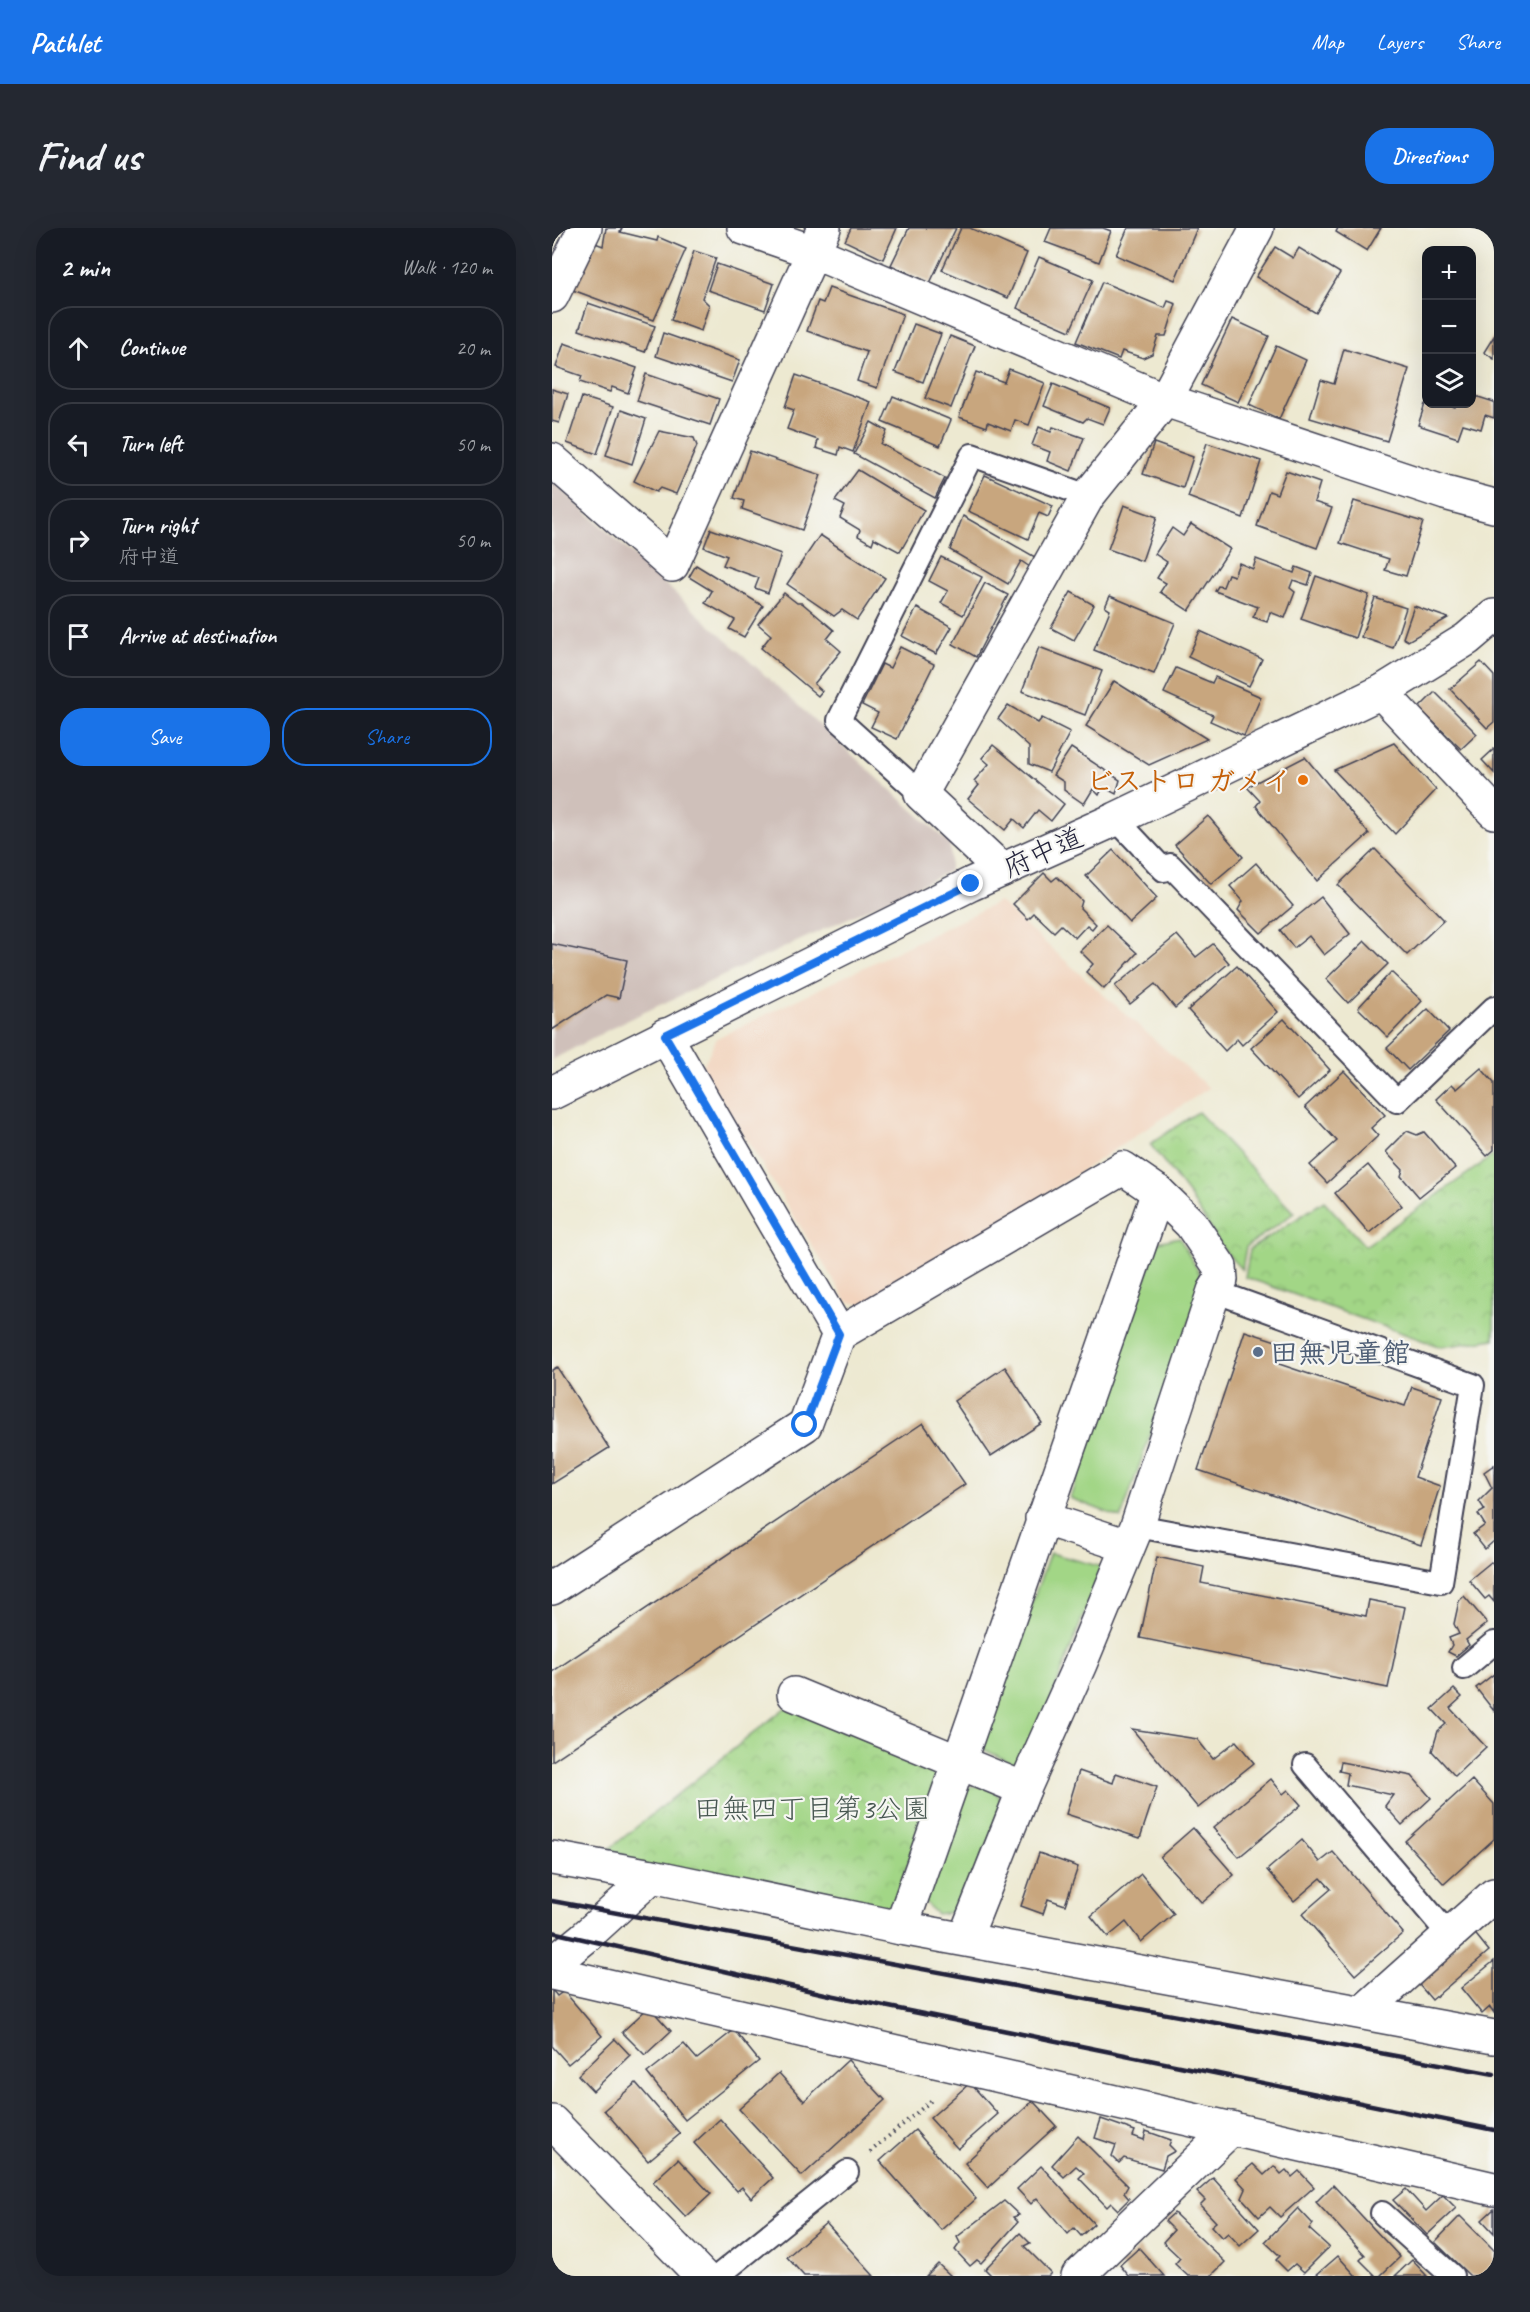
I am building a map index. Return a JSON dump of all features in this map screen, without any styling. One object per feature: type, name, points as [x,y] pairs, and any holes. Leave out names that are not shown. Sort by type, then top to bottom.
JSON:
[{"type":"street","points":[[552,296],[585,228]]},
{"type":"street","points":[[744,228],[819,240],[1165,400],[1445,493],[1494,506]]},
{"type":"street","points":[[1002,870],[921,794],[1088,496],[1165,400],[1257,228]]},
{"type":"street","points":[[552,460],[672,565],[819,240]]},
{"type":"street","name":"府中道","points":[[552,1094],[665,1035],[1002,870],[1116,819],[1381,692],[1467,639],[1494,616]]},
{"type":"street","points":[[1381,692],[1494,812]]},
{"type":"street","points":[[665,1035],[839,1334]]},
{"type":"street","points":[[552,1588],[805,1425],[839,1334],[1123,1168],[1158,1192],[1191,1224],[1220,1267],[1221,1280],[1214,1291],[1132,1536],[1080,1664],[1024,1789],[965,1938]]},
{"type":"street","points":[[901,1928],[1042,1518],[1158,1192]]},
{"type":"street","points":[[1042,1518],[1132,1536]]},
{"type":"street","points":[[794,1694],[1024,1789]]},
{"type":"street","points":[[552,1858],[652,1876],[901,1928],[1494,2037]]},
{"type":"street","points":[[552,1964],[652,1876]]},
{"type":"street","points":[[1363,2012],[1494,1895]]},
{"type":"street","points":[[552,1973],[1494,2189]]},
{"type":"street","points":[[552,2122],[702,2276]]},
{"type":"street","points":[[1078,2276],[1232,2128]]},
{"type":"lane","points":[[921,794],[839,720],[972,455],[1088,496]]},
{"type":"lane","points":[[1116,819],[1164,870],[1170,865],[1397,1101],[1494,1008]]},
{"type":"lane","points":[[1132,1536],[1441,1582],[1473,1385],[1214,1291]]},
{"type":"lane","points":[[1464,1668],[1494,1642]]},
{"type":"lane","points":[[1305,1765],[1449,1935]]},
{"type":"lane","points":[[718,2276],[847,2172]]},
{"type":"lane","points":[[1382,2213],[1452,2276]]},
{"type":"path","points":[[847,2172],[970,2068]]},
{"type":"shaded area","points":[[552,481],[950,844],[950,871],[623,1022],[552,1060]]},
{"type":"shaded area","points":[[999,902],[1209,1088],[874,1306],[847,1302],[702,1068],[717,1038]]},
{"type":"green space","points":[[1198,1112],[1294,1213],[1246,1247],[1242,1270],[1224,1250],[1189,1195],[1150,1144]]},
{"type":"green space","points":[[1494,1155],[1494,1339],[1441,1347],[1245,1277],[1250,1249],[1324,1201],[1365,1246]]},
{"type":"green space","points":[[1179,1237],[1204,1281],[1121,1518],[1070,1498],[1158,1242]]},
{"type":"green space","points":[[1050,1553],[1102,1567],[1030,1754],[1016,1765],[979,1747]]},
{"type":"green space","name":"田無四丁目第3公園","points":[[796,1699],[945,1761],[888,1920],[593,1862]]},
{"type":"green space","points":[[991,1785],[1005,1806],[958,1911],[937,1914],[923,1901],[967,1787]]},
{"type":"building","points":[[606,228],[622,228],[620,232],[657,241],[658,237],[686,249],[654,320],[570,289],[595,243],[603,246]]},
{"type":"building","points":[[851,228],[897,228],[883,259],[845,241]]},
{"type":"building","points":[[909,228],[956,228],[930,283],[891,265]]},
{"type":"building","points":[[961,228],[970,228],[1027,253],[1008,298],[942,270]]},
{"type":"building","points":[[1051,228],[1103,228],[1111,231],[1099,262],[1045,242]]},
{"type":"building","points":[[1128,228],[1197,228],[1175,280],[1116,255]]},
{"type":"building","points":[[1338,228],[1381,228],[1367,251],[1336,232]]},
{"type":"building","points":[[1275,247],[1293,258],[1299,248],[1340,273],[1316,313],[1256,277]]},
{"type":"building","points":[[694,251],[716,258],[702,298],[709,305],[701,331],[671,320]]},
{"type":"building","points":[[1039,257],[1093,280],[1070,331],[1017,308]]},
{"type":"building","points":[[717,264],[774,284],[765,310],[708,290]]},
{"type":"building","points":[[1102,282],[1165,308],[1168,301],[1176,304],[1166,336],[1158,336],[1152,354],[1143,358],[1122,351],[1119,359],[1076,342]]},
{"type":"building","points":[[829,288],[903,314],[877,388],[857,381],[867,352],[807,331],[818,301],[823,303]]},
{"type":"building","points":[[588,303],[655,326],[645,352],[579,330]]},
{"type":"building","points":[[1232,319],[1269,336],[1238,402],[1201,385]]},
{"type":"building","points":[[914,324],[941,334],[923,382],[895,372]]},
{"type":"building","points":[[663,333],[740,360],[732,382],[656,356]]},
{"type":"building","points":[[950,336],[975,346],[951,408],[925,398]]},
{"type":"building","points":[[1494,336],[1494,359],[1484,352]]},
{"type":"building","points":[[564,343],[637,368],[628,393],[612,387],[610,392],[580,382],[582,376],[556,367]]},
{"type":"building","points":[[1276,346],[1306,360],[1279,419],[1249,405]]},
{"type":"building","points":[[1344,349],[1409,369],[1387,441],[1310,418],[1321,380],[1334,384]]},
{"type":"building","points":[[1009,369],[1045,383],[1029,425],[1015,420],[1011,431],[988,422],[987,427],[959,417],[976,372],[1004,382]]},
{"type":"building","points":[[646,374],[719,399],[710,425],[637,401]]},
{"type":"building","points":[[796,375],[871,402],[853,452],[840,447],[838,455],[816,448],[818,440],[787,429],[794,410],[785,407]]},
{"type":"building","points":[[1053,384],[1110,408],[1103,424],[1087,418],[1083,422],[1044,406]]},
{"type":"building","points":[[552,389],[568,394],[559,423],[552,421]]},
{"type":"building","points":[[893,396],[951,420],[940,446],[882,422]]},
{"type":"building","points":[[1476,396],[1494,402],[1494,418],[1485,415],[1481,429],[1463,424],[1458,438],[1418,425],[1424,408],[1476,408]]},
{"type":"building","points":[[582,397],[613,407],[597,454],[567,443]]},
{"type":"building","points":[[621,410],[646,419],[632,464],[606,455]]},
{"type":"building","points":[[871,422],[887,431],[881,444],[945,478],[935,498],[854,454]]},
{"type":"building","points":[[1039,427],[1051,432],[1053,427],[1084,438],[1071,471],[1047,461],[1050,452],[1032,445]]},
{"type":"building","points":[[659,431],[694,438],[697,446],[676,494],[660,488],[656,492],[634,481]]},
{"type":"building","points":[[1154,443],[1193,457],[1183,488],[1143,474]]},
{"type":"building","points":[[1207,443],[1261,461],[1243,518],[1188,497]]},
{"type":"building","points":[[750,451],[821,475],[802,530],[742,509],[744,501],[734,498]]},
{"type":"building","points":[[858,470],[924,510],[900,552],[874,538],[872,544],[858,536],[860,530],[840,518],[845,506],[835,501]]},
{"type":"building","points":[[1286,471],[1320,483],[1314,502],[1332,508],[1317,548],[1257,526],[1269,491],[1277,494]]},
{"type":"building","points":[[985,475],[1053,506],[1048,517],[1039,513],[1028,539],[968,511]]},
{"type":"building","points":[[1354,501],[1423,522],[1406,576],[1385,570],[1389,559],[1340,543]]},
{"type":"building","points":[[1124,505],[1157,517],[1142,561],[1108,549]]},
{"type":"building","points":[[963,516],[1035,557],[1030,567],[1021,561],[1008,584],[950,550]]},
{"type":"building","points":[[1191,524],[1230,549],[1189,611],[1160,592],[1166,583],[1157,578],[1167,562],[1155,554],[1172,528],[1183,536]]},
{"type":"building","points":[[711,529],[781,554],[768,593],[755,588],[759,578],[723,565],[727,556],[704,547]]},
{"type":"building","points":[[820,535],[885,578],[857,620],[842,610],[834,616],[787,584]]},
{"type":"building","points":[[941,557],[982,577],[963,615],[941,603],[948,591],[929,581]]},
{"type":"building","points":[[1256,559],[1294,573],[1296,567],[1312,573],[1308,585],[1293,580],[1290,588],[1295,592],[1285,618],[1270,612],[1267,622],[1253,617],[1258,607],[1215,591],[1218,586],[1223,587],[1228,574],[1234,576],[1239,563],[1253,569]]},
{"type":"building","points":[[696,565],[763,606],[744,637],[729,629],[735,620],[705,603],[712,591],[689,577]]},
{"type":"building","points":[[1316,576],[1369,595],[1355,638],[1301,619]]},
{"type":"building","points":[[985,583],[1008,595],[976,657],[953,644]]},
{"type":"building","points":[[1071,592],[1094,605],[1074,640],[1051,628]]},
{"type":"building","points":[[784,593],[797,603],[802,603],[834,630],[827,639],[841,651],[814,684],[822,691],[818,696],[761,648],[771,635],[758,624]]},
{"type":"building","points":[[1110,596],[1175,623],[1154,674],[1094,650],[1110,610],[1105,607]]},
{"type":"building","points":[[1375,598],[1406,608],[1393,648],[1361,637]]},
{"type":"building","points":[[1414,606],[1448,618],[1408,641],[1403,638]]},
{"type":"building","points":[[917,608],[952,627],[936,654],[902,636]]},
{"type":"building","points":[[1200,631],[1262,659],[1249,686],[1188,657]]},
{"type":"building","points":[[900,647],[934,664],[897,739],[871,727],[878,713],[862,705],[882,664],[890,668]]},
{"type":"building","points":[[1039,647],[1102,671],[1085,715],[1022,691]]},
{"type":"building","points":[[1481,662],[1494,676],[1494,722],[1487,728],[1450,689]]},
{"type":"building","points":[[1176,668],[1212,683],[1215,677],[1261,697],[1244,736],[1210,721],[1213,715],[1164,693]]},
{"type":"building","points":[[1114,681],[1207,739],[1149,765],[1086,726]]},
{"type":"building","points":[[1435,692],[1477,734],[1461,749],[1419,708]]},
{"type":"building","points":[[1008,705],[1038,723],[1042,718],[1070,732],[1049,772],[1029,764],[1029,747],[998,719]]},
{"type":"building","points":[[1394,743],[1436,790],[1395,834],[1334,770]]},
{"type":"building","points":[[993,745],[1064,804],[1051,821],[1038,810],[1024,828],[1014,819],[1005,830],[968,799],[979,785],[974,781],[989,764],[982,758]]},
{"type":"building","points":[[1071,748],[1120,780],[1116,794],[1103,787],[1099,795],[1093,789],[1084,804],[1064,790],[1064,782],[1053,775]]},
{"type":"building","points":[[1494,749],[1494,773],[1482,760]]},
{"type":"building","points":[[1305,757],[1369,834],[1317,881],[1256,806],[1260,801],[1247,787]]},
{"type":"building","points":[[1208,816],[1243,857],[1211,884],[1175,845]]},
{"type":"building","points":[[1375,849],[1444,920],[1407,955],[1338,885]]},
{"type":"building","points":[[1113,850],[1157,898],[1130,923],[1086,876]]},
{"type":"building","points":[[1256,863],[1293,906],[1261,933],[1238,910],[1243,901],[1230,886]]},
{"type":"building","points":[[1044,873],[1052,881],[1057,877],[1082,901],[1080,908],[1096,924],[1092,929],[1087,925],[1075,938],[1061,925],[1054,932],[1034,913],[1028,919],[1013,904]]},
{"type":"building","points":[[1321,897],[1350,934],[1324,955],[1309,936],[1294,948],[1280,930]]},
{"type":"building","points":[[1107,925],[1137,953],[1104,989],[1086,972],[1093,964],[1080,951]]},
{"type":"building","points":[[1177,935],[1196,957],[1213,944],[1229,963],[1175,1008],[1155,984],[1130,1004],[1115,986]]},
{"type":"building","points":[[1365,941],[1388,964],[1348,1003],[1326,979]]},
{"type":"building","points":[[552,944],[627,960],[619,998],[606,995],[552,1030]]},
{"type":"building","points":[[1237,966],[1278,1012],[1242,1045],[1237,1039],[1225,1051],[1188,1010]]},
{"type":"building","points":[[1391,972],[1422,1001],[1388,1037],[1358,1008]]},
{"type":"building","points":[[1428,1009],[1449,1031],[1408,1070],[1387,1048]]},
{"type":"building","points":[[1284,1019],[1330,1070],[1298,1099],[1251,1048]]},
{"type":"building","points":[[1481,1068],[1494,1083],[1494,1150],[1487,1156],[1436,1099],[1452,1084],[1457,1089]]},
{"type":"building","points":[[1344,1071],[1385,1115],[1371,1128],[1378,1136],[1327,1183],[1310,1165],[1337,1141],[1305,1107]]},
{"type":"building","points":[[1407,1131],[1417,1135],[1424,1132],[1455,1168],[1419,1197],[1401,1176],[1403,1170],[1386,1152]]},
{"type":"building","points":[[1368,1165],[1402,1206],[1369,1233],[1335,1193]]},
{"type":"building","points":[[1245,1331],[1282,1343],[1276,1363],[1405,1406],[1412,1387],[1442,1397],[1415,1477],[1440,1486],[1421,1545],[1198,1470]]},
{"type":"building","points":[[557,1367],[609,1448],[552,1484],[552,1370]]},
{"type":"building","points":[[1005,1367],[1042,1423],[991,1456],[954,1401]]},
{"type":"building","points":[[923,1423],[965,1484],[552,1761],[552,1672]]},
{"type":"building","points":[[1494,1465],[1494,1541],[1485,1549],[1473,1534],[1485,1525],[1478,1514],[1485,1510],[1479,1501],[1492,1488],[1484,1472]]},
{"type":"building","points":[[1157,1557],[1204,1567],[1201,1583],[1366,1616],[1369,1600],[1405,1607],[1388,1688],[1140,1638]]},
{"type":"building","points":[[1491,1562],[1494,1566],[1494,1602],[1489,1596],[1485,1599],[1469,1580]]},
{"type":"building","points":[[1464,1596],[1487,1623],[1466,1640],[1469,1645],[1456,1656],[1448,1652],[1452,1645],[1449,1638],[1459,1634],[1454,1624],[1459,1601]]},
{"type":"building","points":[[1494,1674],[1494,1711],[1476,1688]]},
{"type":"building","points":[[1454,1689],[1462,1697],[1450,1708],[1486,1747],[1455,1776],[1432,1751],[1438,1731],[1446,1724],[1432,1709]]},
{"type":"building","points":[[1132,1729],[1197,1739],[1213,1759],[1236,1741],[1254,1763],[1198,1808]]},
{"type":"building","points":[[1341,1762],[1412,1776],[1431,1798],[1402,1825],[1385,1806],[1393,1795],[1346,1785],[1348,1773],[1339,1771]]},
{"type":"building","points":[[1079,1771],[1113,1783],[1116,1773],[1157,1787],[1140,1838],[1066,1814]]},
{"type":"building","points":[[1271,1779],[1283,1794],[1288,1790],[1301,1805],[1239,1857],[1213,1828]]},
{"type":"building","points":[[1472,1780],[1494,1804],[1494,1839],[1444,1884],[1405,1841]]},
{"type":"building","points":[[1193,1828],[1234,1875],[1202,1903],[1160,1857]]},
{"type":"building","points":[[1302,1840],[1320,1862],[1333,1852],[1403,1933],[1355,1975],[1302,1914],[1331,1889],[1321,1878],[1294,1901],[1267,1870]]},
{"type":"building","points":[[1039,1853],[1078,1867],[1065,1905],[1048,1899],[1043,1914],[1021,1906]]},
{"type":"building","points":[[1141,1874],[1174,1914],[1141,1942],[1126,1922],[1108,1937],[1091,1916]]},
{"type":"building","points":[[1473,1931],[1489,1951],[1432,2000],[1415,1980]]},
{"type":"building","points":[[1494,1961],[1494,2013],[1490,2007],[1482,2014],[1461,1988]]},
{"type":"building","points":[[552,1990],[557,1996],[564,1991],[602,2036],[568,2064],[552,2046]]},
{"type":"building","points":[[649,2007],[671,2031],[645,2055],[622,2032]]},
{"type":"building","points":[[734,2030],[759,2061],[685,2120],[647,2073],[684,2044],[697,2059]]},
{"type":"building","points":[[615,2039],[630,2055],[593,2091],[578,2075]]},
{"type":"building","points":[[848,2060],[885,2100],[802,2176],[739,2109],[779,2073],[804,2101]]},
{"type":"building","points":[[636,2083],[680,2134],[648,2161],[604,2110]]},
{"type":"building","points":[[970,2083],[998,2114],[958,2149],[930,2118]]},
{"type":"building","points":[[1033,2101],[1056,2126],[988,2188],[965,2163]]},
{"type":"building","points":[[720,2119],[773,2178],[751,2198],[742,2187],[737,2191],[694,2143]]},
{"type":"building","points":[[1101,2119],[1135,2131],[1133,2136],[1144,2140],[1146,2131],[1171,2140],[1169,2145],[1175,2151],[1166,2156],[1162,2169],[1124,2158],[1119,2163],[1112,2156],[1116,2145],[1095,2138]]},
{"type":"building","points":[[915,2130],[976,2199],[941,2230],[880,2161]]},
{"type":"building","points":[[1078,2136],[1128,2186],[1124,2193],[1129,2199],[1118,2210],[1111,2203],[1107,2207],[1079,2178],[1084,2173],[1076,2166],[1064,2177],[1052,2165]]},
{"type":"building","points":[[678,2159],[711,2194],[686,2217],[653,2182]]},
{"type":"building","points":[[1253,2164],[1264,2175],[1274,2166],[1281,2174],[1286,2170],[1292,2177],[1299,2171],[1314,2187],[1280,2217],[1270,2207],[1259,2217],[1242,2198],[1246,2189],[1236,2178]]},
{"type":"building","points":[[1041,2166],[1094,2224],[1081,2236],[1074,2228],[1068,2234],[1037,2198],[1031,2204],[1017,2189]]},
{"type":"building","points":[[1213,2178],[1259,2229],[1240,2246],[1228,2233],[1222,2238],[1211,2226],[1216,2222],[1200,2205],[1205,2200],[1197,2192]]},
{"type":"building","points":[[1333,2185],[1400,2257],[1380,2276],[1376,2276],[1360,2260],[1365,2255],[1316,2202]]},
{"type":"building","points":[[1406,2189],[1426,2211],[1443,2195],[1456,2208],[1427,2235],[1393,2200]]},
{"type":"building","points":[[1004,2201],[1019,2215],[1013,2217],[1018,2222],[981,2263],[977,2260],[970,2266],[955,2250],[960,2243],[957,2237]]},
{"type":"building","points":[[1298,2208],[1313,2224],[1309,2229],[1329,2247],[1304,2272],[1295,2264],[1287,2271],[1276,2260],[1280,2256],[1265,2242]]},
{"type":"building","points":[[1494,2209],[1494,2233],[1482,2220]]},
{"type":"building","points":[[1174,2213],[1225,2262],[1211,2276],[1188,2276],[1175,2264],[1180,2258],[1163,2242],[1174,2230],[1165,2221]]},
{"type":"building","points":[[1460,2216],[1494,2250],[1494,2262],[1481,2276],[1470,2276],[1435,2242]]},
{"type":"building","points":[[826,2223],[874,2276],[804,2276],[787,2257]]},
{"type":"building","points":[[1020,2233],[1030,2243],[1024,2246],[1051,2273],[1048,2276],[992,2276],[985,2269]]},
{"type":"building","points":[[1139,2248],[1164,2276],[1129,2276],[1120,2265]]},
{"type":"building","points":[[1338,2256],[1356,2276],[1315,2276]]},
{"type":"building","points":[[1412,2260],[1427,2276],[1395,2276]]},
{"type":"building","points":[[938,2264],[951,2276],[926,2276]]},
{"type":"railway","points":[[552,1901],[1494,2074]]},
{"type":"railway","points":[[552,1932],[825,1994],[1494,2130]]},
{"type":"place","name":"ビストロ ガメイ","points":[[1303,780]]},
{"type":"place","name":"田無児童館","points":[[1258,1352]]},
{"type":"route","points":[[805,1425],[839,1334],[665,1035],[971,884]]}]
